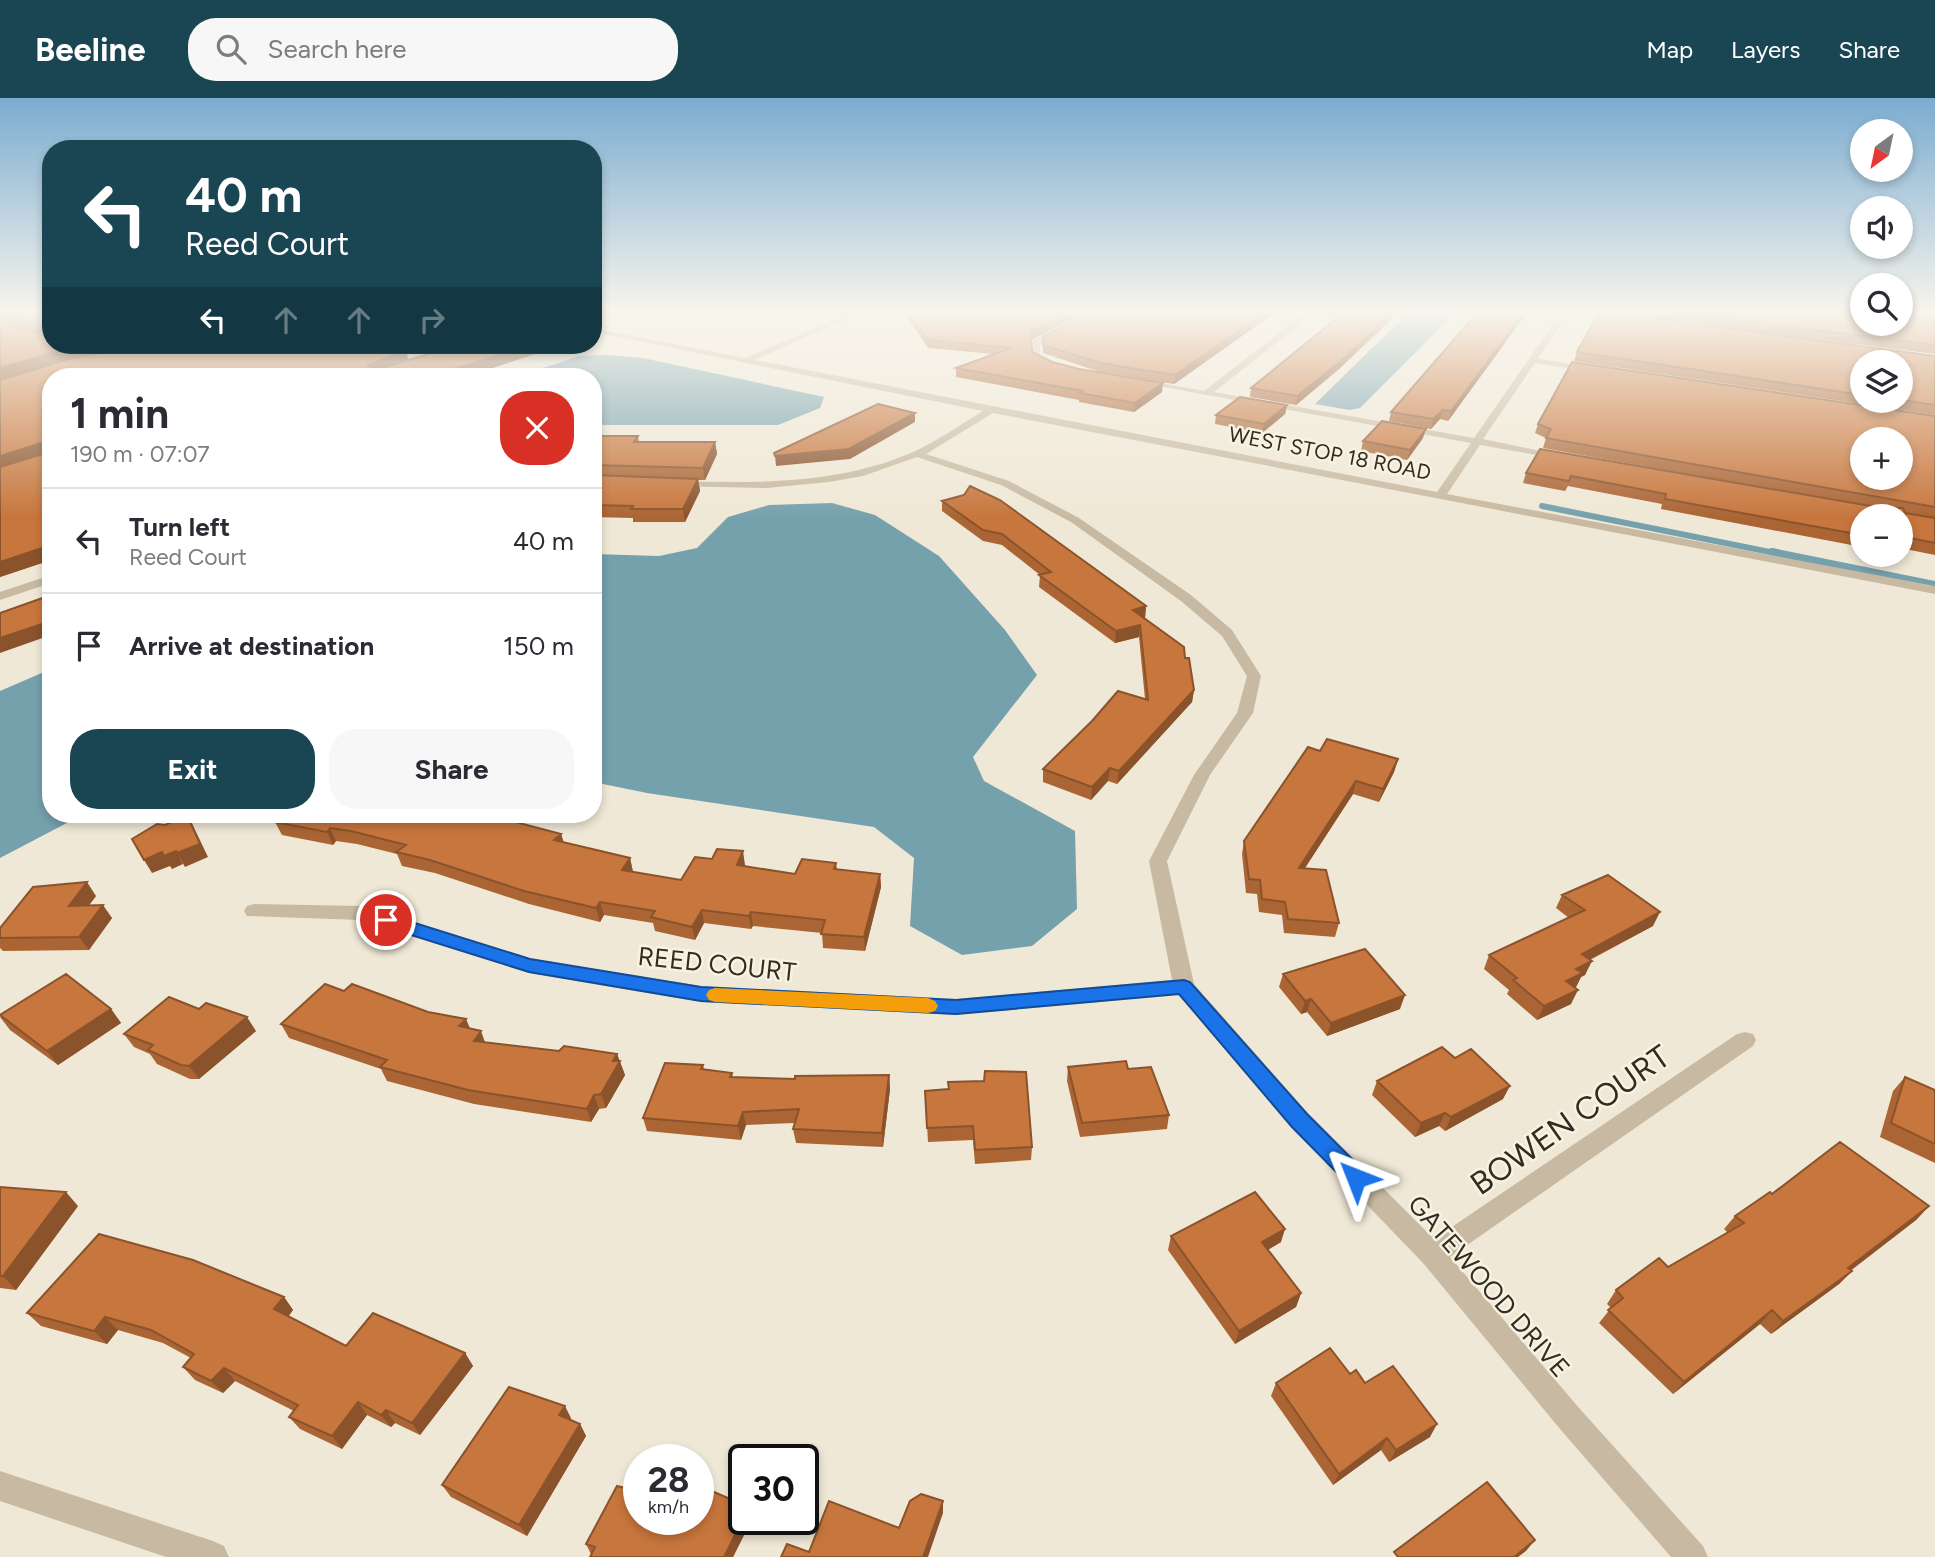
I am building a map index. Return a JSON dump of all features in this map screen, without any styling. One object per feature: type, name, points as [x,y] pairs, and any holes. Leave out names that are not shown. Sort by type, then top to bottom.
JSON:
[{"type":"street","name":"WEST STOP 18 ROAD","points":[[851,382],[1935,590]]},
{"type":"street","points":[[1139,382],[1572,458]]},
{"type":"street","points":[[1207,393],[1221,382]]},
{"type":"street","points":[[1441,494],[1517,382]]},
{"type":"street","points":[[659,483],[781,484],[856,475],[917,454],[991,410]]},
{"type":"street","name":"GATEWOOD DRIVE","points":[[917,454],[1005,483],[1075,520],[1185,598],[1227,633],[1254,676],[1245,713],[1202,775],[1158,861],[1184,987],[1300,1120],[1432,1255],[1570,1419],[1692,1557]]},
{"type":"street","points":[[0,596],[42,582]]},
{"type":"street","name":"REED COURT","points":[[254,911],[362,913],[529,966],[701,994],[956,1007],[1184,987]]},
{"type":"street","name":"BOWEN COURT","points":[[1432,1255],[1745,1040]]},
{"type":"street","points":[[0,1486],[207,1556]]},
{"type":"water","points":[[602,382],[755,382],[824,397],[820,408],[778,425],[602,425]]},
{"type":"water","points":[[1337,382],[1386,382],[1360,408],[1350,410],[1315,404]]},
{"type":"water","points":[[832,503],[875,515],[939,556],[1005,630],[1037,675],[973,757],[984,781],[1075,831],[1077,909],[1032,946],[962,955],[910,926],[914,858],[874,827],[602,784],[602,554],[659,556],[697,548],[728,517],[769,505]]},
{"type":"water","points":[[42,673],[42,823],[67,823],[0,858],[0,691]]},
{"type":"building","points":[[0,382],[42,382],[42,443],[0,456]]},
{"type":"building","points":[[1034,382],[1163,383],[1135,403],[1080,393],[1083,391]]},
{"type":"building","points":[[1258,382],[1314,382],[1297,396],[1251,388]]},
{"type":"building","points":[[1417,382],[1472,382],[1451,411],[1443,410],[1433,419],[1391,412]]},
{"type":"building","points":[[1561,382],[1707,382],[1850,403],[1850,413],[1913,413],[1935,416],[1935,507],[1546,438],[1551,429],[1538,424]]},
{"type":"building","points":[[1776,382],[1850,382],[1850,393]]},
{"type":"building","points":[[1913,382],[1935,382],[1935,405],[1913,402]]},
{"type":"building","points":[[1240,397],[1287,405],[1264,424],[1216,415]]},
{"type":"building","points":[[878,404],[915,413],[849,449],[775,456],[774,453]]},
{"type":"building","points":[[1382,421],[1426,429],[1410,450],[1363,441]]},
{"type":"building","points":[[602,436],[638,436],[634,442],[715,442],[703,468],[602,465]]},
{"type":"building","points":[[1540,449],[1859,504],[1850,504],[1850,533],[1665,499],[1666,494],[1571,476],[1569,481],[1526,473]]},
{"type":"building","points":[[42,454],[42,548],[0,562],[0,467]]},
{"type":"building","points":[[602,475],[698,479],[683,509],[631,509],[633,506],[602,505]]},
{"type":"building","points":[[970,486],[1000,500],[1146,606],[1133,610],[1184,647],[1185,658],[1189,658],[1194,690],[1119,771],[1110,768],[1092,787],[1043,769],[1118,691],[1148,700],[1140,625],[1116,631],[1039,575],[1051,572],[1002,534],[983,530],[942,501],[964,495]]},
{"type":"building","points":[[1913,514],[1935,518],[1935,543],[1913,539]]},
{"type":"building","points":[[42,598],[42,624],[0,638],[0,613]]},
{"type":"building","points":[[1327,739],[1398,759],[1383,789],[1356,781],[1299,868],[1326,870],[1339,923],[1288,919],[1285,902],[1262,899],[1260,880],[1249,879],[1244,841],[1308,747],[1320,751]]},
{"type":"building","points":[[191,823],[200,844],[164,856],[162,852],[144,860],[132,839],[157,824]]},
{"type":"building","points":[[280,823],[519,823],[561,834],[554,840],[630,858],[622,870],[681,880],[695,857],[712,859],[717,849],[743,851],[737,865],[795,874],[802,859],[836,863],[834,869],[880,874],[864,937],[821,934],[825,920],[751,912],[749,916],[702,910],[692,927],[651,917],[655,911],[600,902],[596,908],[524,891],[430,860],[396,852],[406,845],[351,831],[330,828],[327,832]]},
{"type":"building","points":[[1608,875],[1660,912],[1582,954],[1592,961],[1576,969],[1583,973],[1566,981],[1578,990],[1544,1006],[1513,980],[1517,978],[1489,955],[1585,910],[1562,895]]},
{"type":"building","points":[[87,882],[69,906],[103,905],[79,937],[0,938],[0,928],[33,887]]},
{"type":"building","points":[[1365,949],[1405,995],[1331,1023],[1311,999],[1305,1001],[1283,974]]},
{"type":"building","points":[[66,974],[111,1009],[47,1051],[0,1015]]},
{"type":"building","points":[[325,984],[344,991],[352,984],[428,1012],[466,1019],[459,1026],[481,1031],[474,1041],[559,1051],[564,1046],[617,1054],[613,1061],[620,1061],[601,1094],[594,1095],[587,1109],[468,1090],[380,1067],[387,1060],[281,1024]]},
{"type":"building","points":[[169,997],[199,1009],[206,1003],[247,1017],[189,1066],[181,1065],[148,1050],[153,1045],[124,1034]]},
{"type":"building","points":[[1442,1047],[1455,1058],[1471,1049],[1510,1086],[1451,1117],[1445,1113],[1421,1123],[1377,1081]]},
{"type":"building","points":[[1126,1061],[1128,1069],[1151,1067],[1169,1115],[1082,1123],[1068,1067]]},
{"type":"building","points":[[665,1063],[703,1065],[701,1069],[732,1073],[730,1077],[795,1079],[795,1076],[889,1075],[882,1133],[793,1129],[799,1109],[743,1112],[738,1126],[643,1118]]},
{"type":"building","points":[[985,1071],[1026,1072],[1032,1147],[975,1150],[973,1126],[927,1128],[925,1091],[949,1089],[948,1082],[984,1081]]},
{"type":"building","points":[[1905,1077],[1935,1090],[1935,1144],[1891,1123]]},
{"type":"building","points":[[1840,1142],[1929,1206],[1848,1268],[1852,1271],[1783,1321],[1772,1310],[1684,1382],[1608,1310],[1623,1298],[1616,1290],[1659,1258],[1668,1267],[1744,1223],[1735,1216],[1770,1192],[1772,1194]]},
{"type":"building","points":[[0,1187],[66,1192],[3,1276],[0,1276]]},
{"type":"building","points":[[1255,1192],[1285,1229],[1262,1242],[1301,1293],[1239,1331],[1171,1236]]},
{"type":"building","points":[[99,1234],[193,1260],[284,1297],[274,1309],[346,1346],[373,1313],[465,1353],[412,1423],[386,1410],[381,1415],[358,1402],[332,1436],[289,1417],[298,1405],[224,1368],[211,1381],[183,1367],[194,1354],[151,1330],[105,1317],[94,1331],[27,1313]]},
{"type":"building","points":[[1330,1348],[1350,1374],[1356,1370],[1365,1383],[1393,1366],[1437,1424],[1396,1450],[1387,1438],[1339,1474],[1276,1383]]},
{"type":"building","points":[[509,1387],[565,1406],[559,1415],[580,1424],[519,1525],[442,1485]]},
{"type":"building","points":[[1487,1482],[1535,1540],[1514,1557],[1398,1557],[1394,1552]]},
{"type":"building","points":[[617,1486],[623,1488],[623,1535],[714,1535],[714,1492],[728,1498],[728,1535],[735,1535],[724,1557],[590,1557],[595,1547],[586,1544]]},
{"type":"building","points":[[921,1494],[943,1501],[923,1557],[781,1557],[787,1544],[809,1552],[816,1535],[819,1535],[819,1526],[829,1501],[899,1528],[910,1501]]},
{"type":"waterway","points":[[1542,506],[1780,554]]},
{"type":"waterway","points":[[1772,552],[1935,585]]},
{"type":"slow traffic","points":[[715,995],[928,1006]]},
{"type":"route","points":[[386,920],[529,966],[701,994],[956,1007],[1184,987],[1300,1120],[1356,1178]]}]
